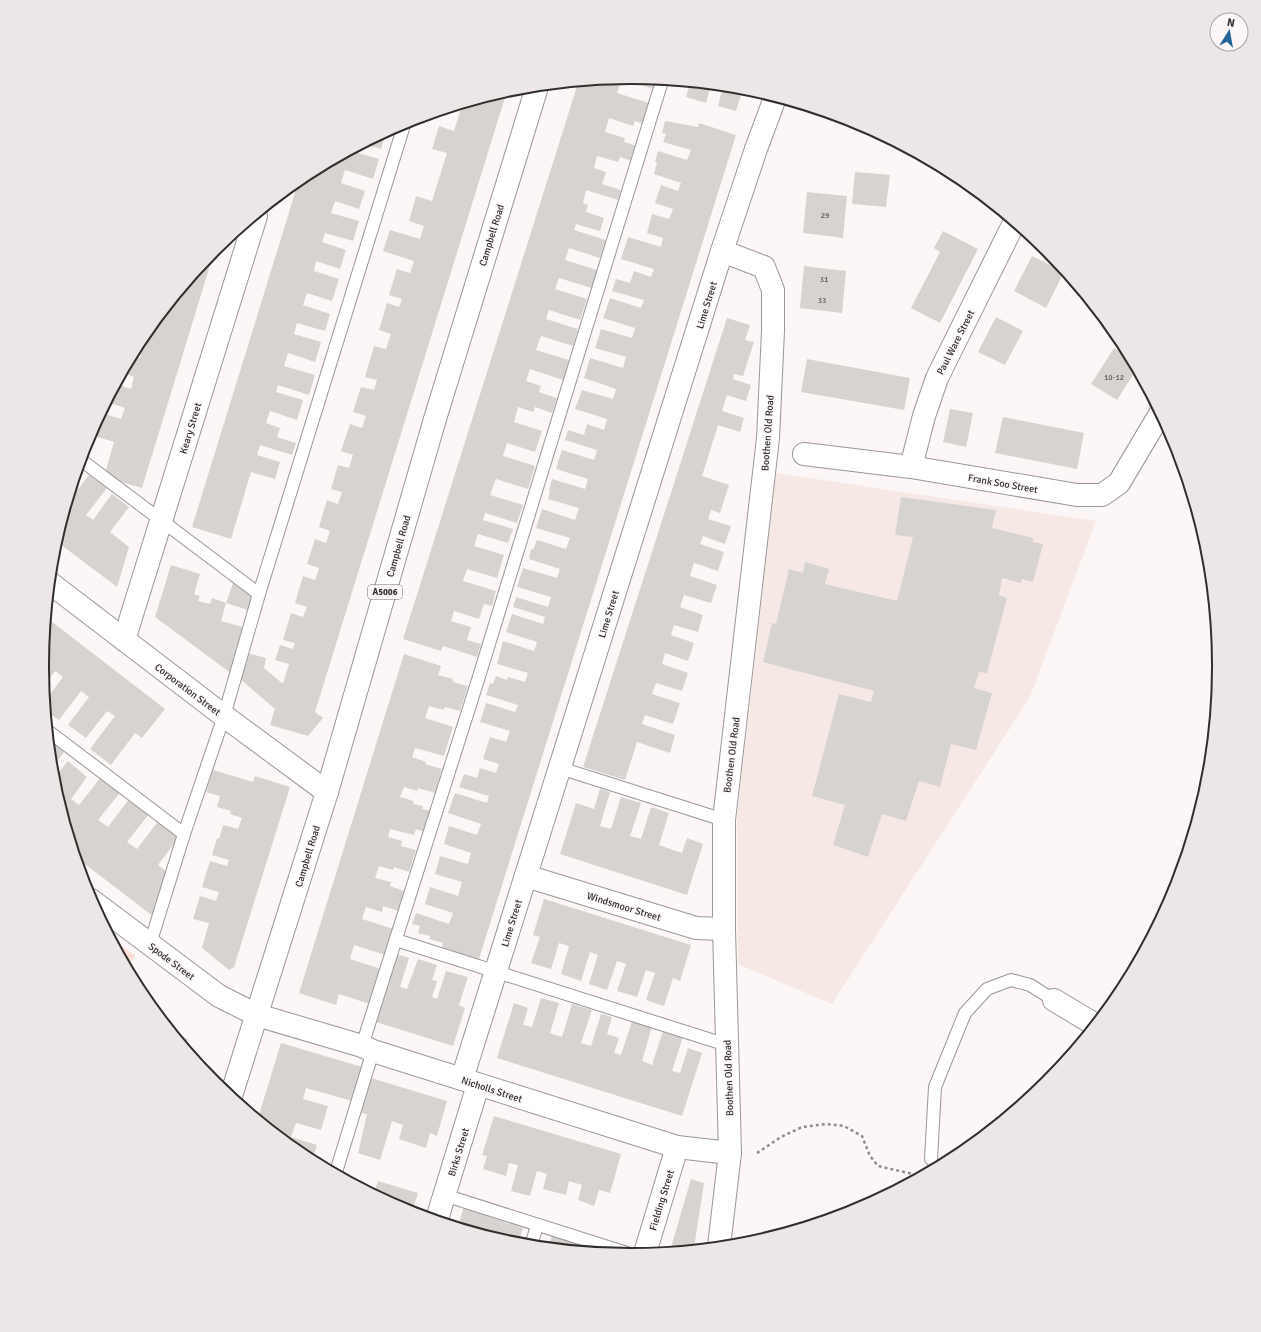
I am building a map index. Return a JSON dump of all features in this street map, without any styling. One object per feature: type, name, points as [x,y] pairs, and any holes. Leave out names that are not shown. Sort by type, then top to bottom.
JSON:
[{"type":"street","name":"Campbell Road","points":[[234,1091],[327,792],[434,419],[535,93]]},
{"type":"street","name":"Lime Street","points":[[470,1082],[495,972],[722,251],[773,102]]},
{"type":"street","name":"Keary Street","points":[[124,640],[254,224]]},
{"type":"street","name":"Paul Ware Street","points":[[911,467],[924,416],[937,378],[1012,228]]},
{"type":"street","name":"Boothen Old Road","points":[[721,1240],[730,1153],[724,929],[724,820],[768,438],[773,330],[773,290],[764,267],[722,251]]},
{"type":"street","name":"Frank Soo Street","points":[[804,454],[911,467],[1077,495],[1102,495],[1120,483],[1157,419]]},
{"type":"street","name":"Corporation Street","points":[[54,587],[327,792]]},
{"type":"street","name":"Windsmoor Street","points":[[526,876],[696,928],[724,929]]},
{"type":"street","name":"Spode Street","points":[[102,907],[219,996],[257,1015]]},
{"type":"street","points":[[1054,1000],[1090,1022]]},
{"type":"street","name":"Nicholls Street","points":[[257,1015],[677,1147],[730,1153]]},
{"type":"street","name":"Birks Street","points":[[438,1215],[470,1082]]},
{"type":"street","name":"Fielding Street","points":[[647,1247],[677,1147]]},
{"type":"lane","points":[[337,1168],[396,940],[477,683],[661,86]]},
{"type":"lane","points":[[150,944],[184,834],[224,716],[259,594],[402,132]]},
{"type":"lane","points":[[86,463],[259,594]]},
{"type":"lane","points":[[53,735],[184,834]]},
{"type":"lane","points":[[560,768],[724,820]]},
{"type":"lane","points":[[396,940],[727,1045]]},
{"type":"lane","points":[[931,1159],[936,1087],[965,1013],[987,989],[1011,980],[1030,985],[1054,1000]]},
{"type":"lane","points":[[444,1195],[537,1226],[606,1247]]},
{"type":"lane","points":[[533,1239],[537,1226]]},
{"type":"path","points":[[730,1153],[752,1155],[781,1137],[802,1127],[826,1124],[844,1126],[862,1136],[870,1156],[878,1166],[913,1174]]},
{"type":"shaded area","points":[[776,473],[1096,521],[1030,697],[832,1004],[738,964],[737,818]]},
{"type":"shaded area","points":[[120,945],[135,956],[130,962]]},
{"type":"building","points":[[639,84],[654,85],[653,89]]},
{"type":"building","points":[[620,85],[617,93],[649,103],[643,124],[635,121],[633,126],[609,118],[605,132],[625,138],[624,142],[637,146],[632,161],[620,157],[618,162],[597,156],[594,168],[606,172],[602,184],[621,190],[618,200],[586,190],[583,203],[588,205],[586,212],[604,218],[600,231],[576,224],[574,230],[606,240],[600,258],[569,248],[565,260],[597,270],[592,288],[559,278],[555,289],[587,299],[580,320],[549,310],[546,319],[578,329],[573,346],[541,336],[536,350],[569,360],[563,380],[530,369],[526,381],[541,386],[539,392],[557,398],[552,413],[535,407],[533,412],[518,407],[514,422],[542,431],[535,452],[507,443],[503,456],[535,466],[528,489],[496,479],[490,495],[523,505],[517,523],[485,513],[483,520],[513,529],[508,543],[478,534],[474,546],[504,555],[497,578],[467,569],[463,581],[496,591],[492,606],[484,604],[479,619],[454,611],[451,621],[471,627],[467,640],[481,644],[477,657],[443,646],[441,651],[403,639],[577,87]]},
{"type":"building","points":[[689,88],[710,90],[706,103],[686,97]]},
{"type":"building","points":[[722,92],[741,95],[736,111],[718,106]]},
{"type":"building","points":[[505,99],[315,712],[323,718],[308,736],[270,725],[275,709],[240,679],[247,653],[266,658],[264,668],[283,684],[289,664],[275,660],[280,645],[293,649],[295,643],[283,640],[291,613],[303,617],[307,607],[295,603],[303,576],[315,580],[319,568],[307,564],[315,539],[326,543],[330,531],[319,527],[327,500],[338,504],[342,492],[331,489],[338,465],[349,468],[353,455],[341,451],[350,424],[362,428],[366,416],[353,412],[361,387],[374,390],[377,380],[365,377],[374,346],[386,349],[391,334],[379,330],[387,303],[399,307],[402,299],[389,295],[397,269],[410,273],[414,261],[383,251],[390,230],[420,239],[424,226],[409,221],[416,196],[432,201],[447,153],[432,149],[439,126],[454,131],[460,110]]},
{"type":"building","points":[[665,121],[698,127],[699,123],[736,135],[479,959],[442,948],[443,943],[429,939],[430,936],[418,933],[420,926],[412,924],[416,913],[449,924],[453,913],[425,904],[430,887],[458,896],[462,882],[435,874],[440,856],[468,864],[471,853],[444,844],[449,826],[477,835],[481,824],[448,813],[455,793],[487,803],[489,796],[459,787],[464,774],[477,778],[480,768],[496,773],[499,764],[483,759],[490,737],[506,742],[510,731],[480,722],[486,703],[515,712],[518,705],[486,695],[490,683],[493,684],[496,676],[507,680],[508,677],[525,682],[528,673],[497,664],[503,641],[534,651],[537,642],[506,632],[512,614],[543,624],[545,617],[513,607],[516,597],[548,607],[551,597],[517,587],[523,568],[557,578],[560,569],[529,559],[531,549],[533,550],[537,540],[566,549],[570,538],[536,528],[542,509],[575,520],[579,508],[548,499],[552,479],[585,489],[588,479],[556,469],[562,450],[594,460],[597,450],[565,440],[568,430],[584,435],[587,424],[604,430],[607,419],[575,409],[582,390],[613,399],[616,389],[584,378],[590,358],[623,368],[626,357],[595,348],[601,329],[632,338],[635,328],[603,318],[610,298],[641,308],[644,300],[612,291],[616,279],[630,283],[634,271],[651,277],[654,269],[621,259],[628,237],[661,247],[663,238],[647,233],[652,214],[669,219],[673,209],[655,203],[661,185],[678,191],[681,183],[654,174],[658,151],[687,160],[691,150],[663,142],[666,134],[662,133]]},
{"type":"building","points":[[384,139],[381,149],[370,146]]},
{"type":"building","points":[[357,153],[379,159],[373,179],[345,170],[341,183],[365,191],[359,209],[335,201],[331,213],[359,221],[353,241],[325,233],[322,242],[346,250],[340,269],[316,261],[314,271],[339,279],[332,301],[307,293],[303,305],[330,314],[325,331],[297,323],[294,334],[321,342],[315,362],[288,353],[284,366],[315,375],[309,395],[278,385],[276,392],[303,400],[297,420],[270,411],[266,423],[280,428],[277,437],[296,443],[292,455],[260,445],[257,455],[280,462],[275,479],[251,472],[231,539],[192,527],[295,191],[340,162]]},
{"type":"building","points":[[855,172],[890,175],[886,207],[852,204]]},
{"type":"building","points":[[807,192],[847,196],[843,238],[803,233]]},
{"type":"building","points":[[943,231],[978,249],[940,323],[911,308],[940,252],[934,248]]},
{"type":"building","points":[[1032,256],[1052,266],[1062,276],[1046,308],[1014,291]]},
{"type":"building","points":[[210,264],[142,488],[104,477],[114,442],[96,437],[106,414],[121,419],[125,408],[112,404],[121,386],[131,389],[134,377],[127,375],[138,357],[140,358],[147,343],[169,312]]},
{"type":"building","points":[[804,266],[846,271],[842,313],[800,308]]},
{"type":"building","points":[[996,317],[1023,331],[1005,365],[978,352]]},
{"type":"building","points":[[727,318],[750,325],[745,340],[754,342],[743,376],[734,374],[733,379],[751,385],[746,401],[727,395],[722,411],[744,418],[740,432],[718,425],[702,476],[729,485],[720,513],[711,510],[708,519],[731,526],[725,544],[703,536],[700,544],[724,552],[718,571],[694,563],[690,576],[717,585],[711,603],[684,595],[680,607],[703,615],[698,632],[674,625],[671,635],[694,643],[688,661],[665,653],[662,664],[688,673],[682,691],[656,683],[652,694],[680,703],[673,724],[645,715],[642,724],[675,735],[670,753],[637,742],[625,780],[583,767]]},
{"type":"building","points":[[1114,348],[1119,351],[1133,374],[1117,400],[1091,384]]},
{"type":"building","points":[[807,359],[910,378],[904,410],[801,392]]},
{"type":"building","points":[[950,409],[973,413],[966,447],[943,442]]},
{"type":"building","points":[[1003,417],[1084,433],[1077,469],[995,453]]},
{"type":"building","points":[[89,475],[107,488],[86,515],[93,520],[112,494],[129,507],[110,532],[129,547],[117,587],[62,545],[76,492]]},
{"type":"building","points":[[901,497],[996,510],[992,528],[1033,538],[1033,542],[1043,544],[1033,582],[1022,579],[1021,583],[1002,578],[999,595],[1007,598],[987,673],[979,672],[974,688],[992,693],[976,750],[951,744],[940,787],[919,781],[906,821],[882,814],[868,857],[833,845],[845,805],[812,796],[839,694],[871,702],[874,691],[763,662],[772,623],[776,624],[789,569],[803,573],[805,562],[829,569],[825,584],[897,601],[913,537],[895,535]]},
{"type":"building","points":[[171,565],[200,574],[194,594],[200,596],[198,601],[210,604],[212,598],[226,603],[221,621],[246,628],[232,674],[155,617]]},
{"type":"building","points":[[234,580],[259,589],[251,611],[226,603]]},
{"type":"building","points":[[51,621],[165,709],[142,738],[135,733],[111,765],[90,749],[115,716],[107,711],[86,738],[68,725],[89,697],[81,691],[59,720],[51,715],[50,695],[63,677],[55,671],[49,679]]},
{"type":"building","points":[[404,654],[441,666],[438,675],[453,679],[453,682],[468,686],[460,711],[445,707],[444,710],[429,706],[425,718],[453,727],[444,756],[415,748],[412,757],[426,762],[425,764],[442,769],[435,793],[418,788],[417,791],[404,787],[400,797],[414,801],[413,804],[423,806],[422,809],[431,811],[424,832],[416,829],[414,835],[390,829],[388,837],[402,841],[401,846],[416,850],[409,872],[394,867],[393,870],[379,866],[375,878],[391,882],[390,886],[404,891],[398,911],[383,906],[382,912],[366,907],[362,919],[394,929],[385,955],[354,945],[350,959],[384,970],[373,1005],[339,994],[336,1005],[299,993]]},
{"type":"building","points":[[54,738],[67,748],[57,761]]},
{"type":"building","points":[[68,761],[87,777],[71,799],[79,805],[102,776],[122,790],[98,820],[108,827],[129,799],[149,814],[127,842],[137,849],[159,820],[180,836],[158,865],[168,873],[154,917],[84,863],[69,817],[59,772]]},
{"type":"building","points":[[213,770],[253,782],[255,776],[290,787],[234,967],[229,970],[202,948],[209,923],[193,919],[200,896],[216,901],[219,892],[202,887],[210,861],[227,866],[229,860],[212,855],[223,825],[238,829],[242,818],[230,814],[231,811],[217,807],[220,796],[206,792]]},
{"type":"building","points":[[600,789],[610,792],[600,826],[611,829],[621,797],[641,803],[630,836],[641,839],[651,807],[669,813],[659,845],[682,853],[687,838],[703,844],[687,895],[560,854],[576,803],[594,809]]},
{"type":"building","points":[[544,899],[691,945],[680,981],[673,978],[664,1006],[646,1000],[655,973],[646,970],[637,997],[617,991],[626,964],[617,961],[607,990],[589,984],[598,955],[590,952],[581,981],[561,974],[569,946],[559,943],[551,969],[531,963],[540,937],[533,935]]},
{"type":"building","points":[[397,954],[409,958],[400,987],[407,989],[418,959],[437,965],[432,980],[437,981],[432,997],[437,999],[446,971],[468,977],[459,1005],[465,1008],[453,1046],[376,1022]]},
{"type":"building","points":[[541,998],[559,1003],[550,1033],[562,1037],[572,1004],[592,1010],[581,1043],[591,1046],[601,1014],[612,1017],[607,1034],[619,1038],[614,1053],[621,1055],[632,1021],[652,1027],[642,1061],[652,1065],[663,1031],[683,1037],[672,1071],[680,1073],[688,1048],[702,1053],[682,1116],[497,1058],[514,1003],[528,1008],[523,1025],[532,1027]]},
{"type":"building","points":[[281,1043],[362,1067],[352,1101],[306,1088],[303,1099],[328,1106],[321,1130],[296,1123],[291,1137],[317,1145],[314,1154],[277,1127],[260,1113]]},
{"type":"building","points":[[371,1078],[447,1101],[437,1136],[430,1133],[426,1148],[399,1139],[403,1125],[392,1121],[380,1160],[358,1153],[367,1114],[361,1113]]},
{"type":"building","points":[[494,1116],[621,1154],[610,1193],[599,1190],[594,1206],[578,1200],[582,1185],[569,1181],[566,1195],[543,1189],[547,1174],[537,1171],[530,1196],[511,1191],[518,1165],[509,1163],[506,1176],[483,1169],[487,1156],[482,1155]]},
{"type":"building","points":[[691,1179],[704,1183],[695,1244],[672,1246]]},
{"type":"building","points":[[378,1181],[418,1193],[414,1205],[375,1189]]},
{"type":"building","points":[[465,1203],[503,1215],[502,1221],[523,1228],[520,1237],[480,1228],[459,1222]]},
{"type":"building","points":[[552,1235],[592,1246],[555,1243],[550,1242]]}]
